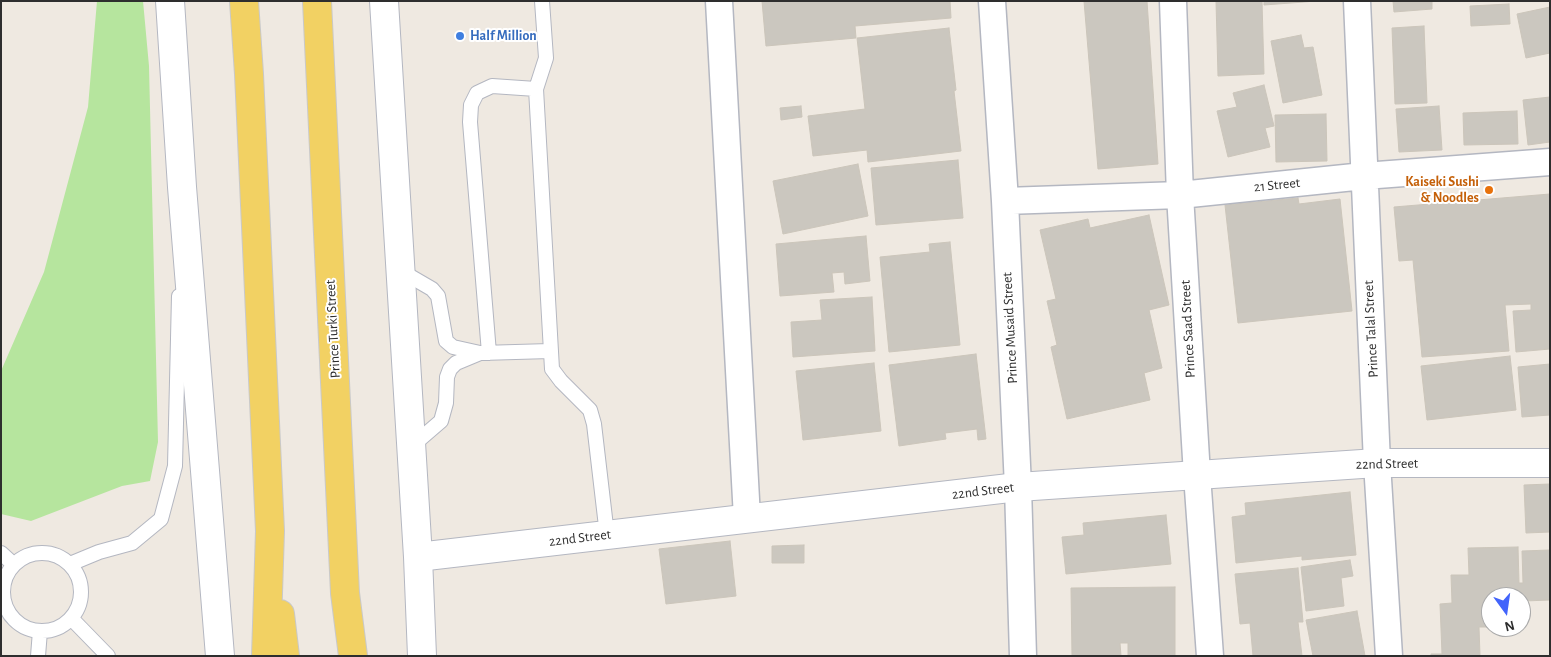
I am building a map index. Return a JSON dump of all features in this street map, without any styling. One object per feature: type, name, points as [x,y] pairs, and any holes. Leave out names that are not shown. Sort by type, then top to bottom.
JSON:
[{"type":"main road","points":[[244,1],[270,531],[285,656]]},
{"type":"main road","name":"Prince Turki Street","points":[[318,1],[345,594],[353,656]]},
{"type":"main road","points":[[266,656],[270,531]]},
{"type":"main road","points":[[345,594],[346,656]]},
{"type":"street","points":[[170,1],[182,188],[220,656]]},
{"type":"street","points":[[384,1],[412,446],[422,656]]},
{"type":"street","points":[[719,1],[747,518]]},
{"type":"street","name":"Prince Musaid Street","points":[[992,1],[1005,201],[1018,486],[1023,656]]},
{"type":"street","name":"Prince Saad Street","points":[[1173,1],[1180,195],[1210,656]]},
{"type":"street","name":"Prince Talal Street","points":[[1357,1],[1377,463],[1389,656]]},
{"type":"street","name":"21 Street","points":[[1005,201],[1180,195],[1364,176],[1550,162]]},
{"type":"street","name":"22nd Street","points":[[418,557],[1018,486],[1377,463],[1550,463]]},
{"type":"lane","points":[[542,1],[546,58],[536,89],[552,368],[561,381],[590,410],[594,424],[608,535]]},
{"type":"lane","points":[[485,353],[470,122],[471,105],[477,93],[492,86],[536,89]]},
{"type":"lane","points":[[70,564],[99,552],[132,543],[161,519],[174,466],[182,188]]},
{"type":"lane","points":[[401,271],[432,289],[438,296],[446,341],[453,347],[485,353],[550,351]]},
{"type":"lane","points":[[412,446],[440,421],[446,403],[447,377],[450,369],[456,363],[485,353]]},
{"type":"lane","points":[[1,553],[13,564]]},
{"type":"lane","points":[[35,553],[48,553],[60,556],[70,564],[77,573],[81,585],[78,608],[71,618],[62,626],[52,630],[40,631],[27,629],[16,622],[8,612],[3,600],[2,587],[6,574],[13,564],[23,557],[35,553]]},
{"type":"lane","points":[[71,618],[108,656]]},
{"type":"lane","points":[[38,656],[40,631]]},
{"type":"green space","points":[[97,1],[143,1],[149,66],[158,442],[150,481],[122,486],[31,521],[1,514],[1,371],[44,272],[88,107]]},
{"type":"building","points":[[762,1],[950,1],[951,18],[855,26],[856,38],[766,46]]},
{"type":"building","points":[[1084,1],[1147,1],[1158,164],[1098,169]]},
{"type":"building","points":[[1216,1],[1262,1],[1264,74],[1218,76]]},
{"type":"building","points":[[1264,1],[1317,1],[1264,5]]},
{"type":"building","points":[[1393,1],[1432,1],[1432,9],[1394,12]]},
{"type":"building","points":[[1509,4],[1510,24],[1471,26],[1470,6]]},
{"type":"building","points":[[1550,7],[1550,53],[1526,58],[1517,14]]},
{"type":"building","points":[[1424,26],[1427,103],[1395,104],[1392,28]]},
{"type":"building","points":[[949,28],[961,151],[868,162],[867,150],[813,156],[808,116],[865,109],[857,38]]},
{"type":"building","points":[[1301,35],[1304,48],[1313,47],[1322,95],[1283,103],[1271,41]]},
{"type":"building","points":[[1264,85],[1274,126],[1265,128],[1270,147],[1228,157],[1217,111],[1237,107],[1233,93]]},
{"type":"building","points":[[1550,97],[1550,142],[1528,145],[1523,100]]},
{"type":"building","points":[[801,106],[802,117],[781,120],[780,108]]},
{"type":"building","points":[[1439,106],[1442,150],[1399,152],[1396,109]]},
{"type":"building","points":[[1517,111],[1518,144],[1464,145],[1463,113]]},
{"type":"building","points":[[1326,114],[1327,161],[1276,162],[1275,115]]},
{"type":"building","points":[[958,160],[963,218],[876,225],[871,168]]},
{"type":"building","points":[[858,164],[868,216],[783,234],[773,181]]},
{"type":"building","points":[[1550,194],[1550,349],[1516,352],[1513,311],[1531,310],[1531,304],[1505,305],[1509,351],[1422,357],[1413,260],[1399,261],[1394,207]]},
{"type":"building","points":[[1298,198],[1299,204],[1340,199],[1352,311],[1238,323],[1225,205]]},
{"type":"building","points":[[1149,215],[1169,305],[1149,310],[1162,368],[1144,373],[1150,400],[1067,419],[1051,347],[1057,345],[1047,301],[1056,299],[1040,230],[1088,219],[1090,228]]},
{"type":"building","points":[[866,236],[870,281],[845,284],[844,272],[832,273],[834,292],[780,296],[776,244]]},
{"type":"building","points":[[950,242],[960,345],[889,352],[880,257],[930,252],[929,244]]},
{"type":"building","points":[[872,297],[875,351],[793,357],[791,322],[822,320],[820,300]]},
{"type":"building","points":[[976,354],[986,439],[978,440],[977,429],[945,433],[946,439],[899,446],[889,365]]},
{"type":"building","points":[[1510,356],[1516,410],[1427,420],[1421,366]]},
{"type":"building","points":[[874,363],[881,431],[803,440],[796,371]]},
{"type":"building","points":[[1550,364],[1550,415],[1522,417],[1518,367]]},
{"type":"building","points":[[1550,484],[1550,532],[1526,533],[1524,485]]},
{"type":"building","points":[[1350,492],[1356,555],[1302,560],[1302,556],[1236,563],[1232,517],[1246,515],[1245,503]]},
{"type":"building","points":[[1166,515],[1171,564],[1066,574],[1062,537],[1084,535],[1083,523]]},
{"type":"building","points":[[730,541],[736,596],[666,604],[659,549]]},
{"type":"building","points":[[804,545],[804,563],[772,563],[772,546]]},
{"type":"building","points":[[1518,547],[1519,583],[1523,583],[1522,551],[1550,550],[1550,600],[1531,601],[1531,587],[1481,587],[1480,656],[1431,656],[1431,654],[1442,654],[1440,604],[1452,603],[1451,575],[1469,575],[1468,548]]},
{"type":"building","points":[[1350,560],[1353,576],[1341,578],[1344,606],[1306,611],[1301,567]]},
{"type":"building","points":[[1298,568],[1303,622],[1298,622],[1302,656],[1253,656],[1250,623],[1240,624],[1235,574]]},
{"type":"building","points":[[1175,587],[1175,656],[1128,656],[1128,643],[1120,643],[1121,656],[1072,656],[1071,588]]},
{"type":"building","points":[[1357,611],[1365,656],[1313,656],[1306,620]]},
{"type":"place","name":"Half Million","points":[[460,36]]},
{"type":"place","name":"Kaiseki Sushi & Noodles","points":[[1489,190]]}]
